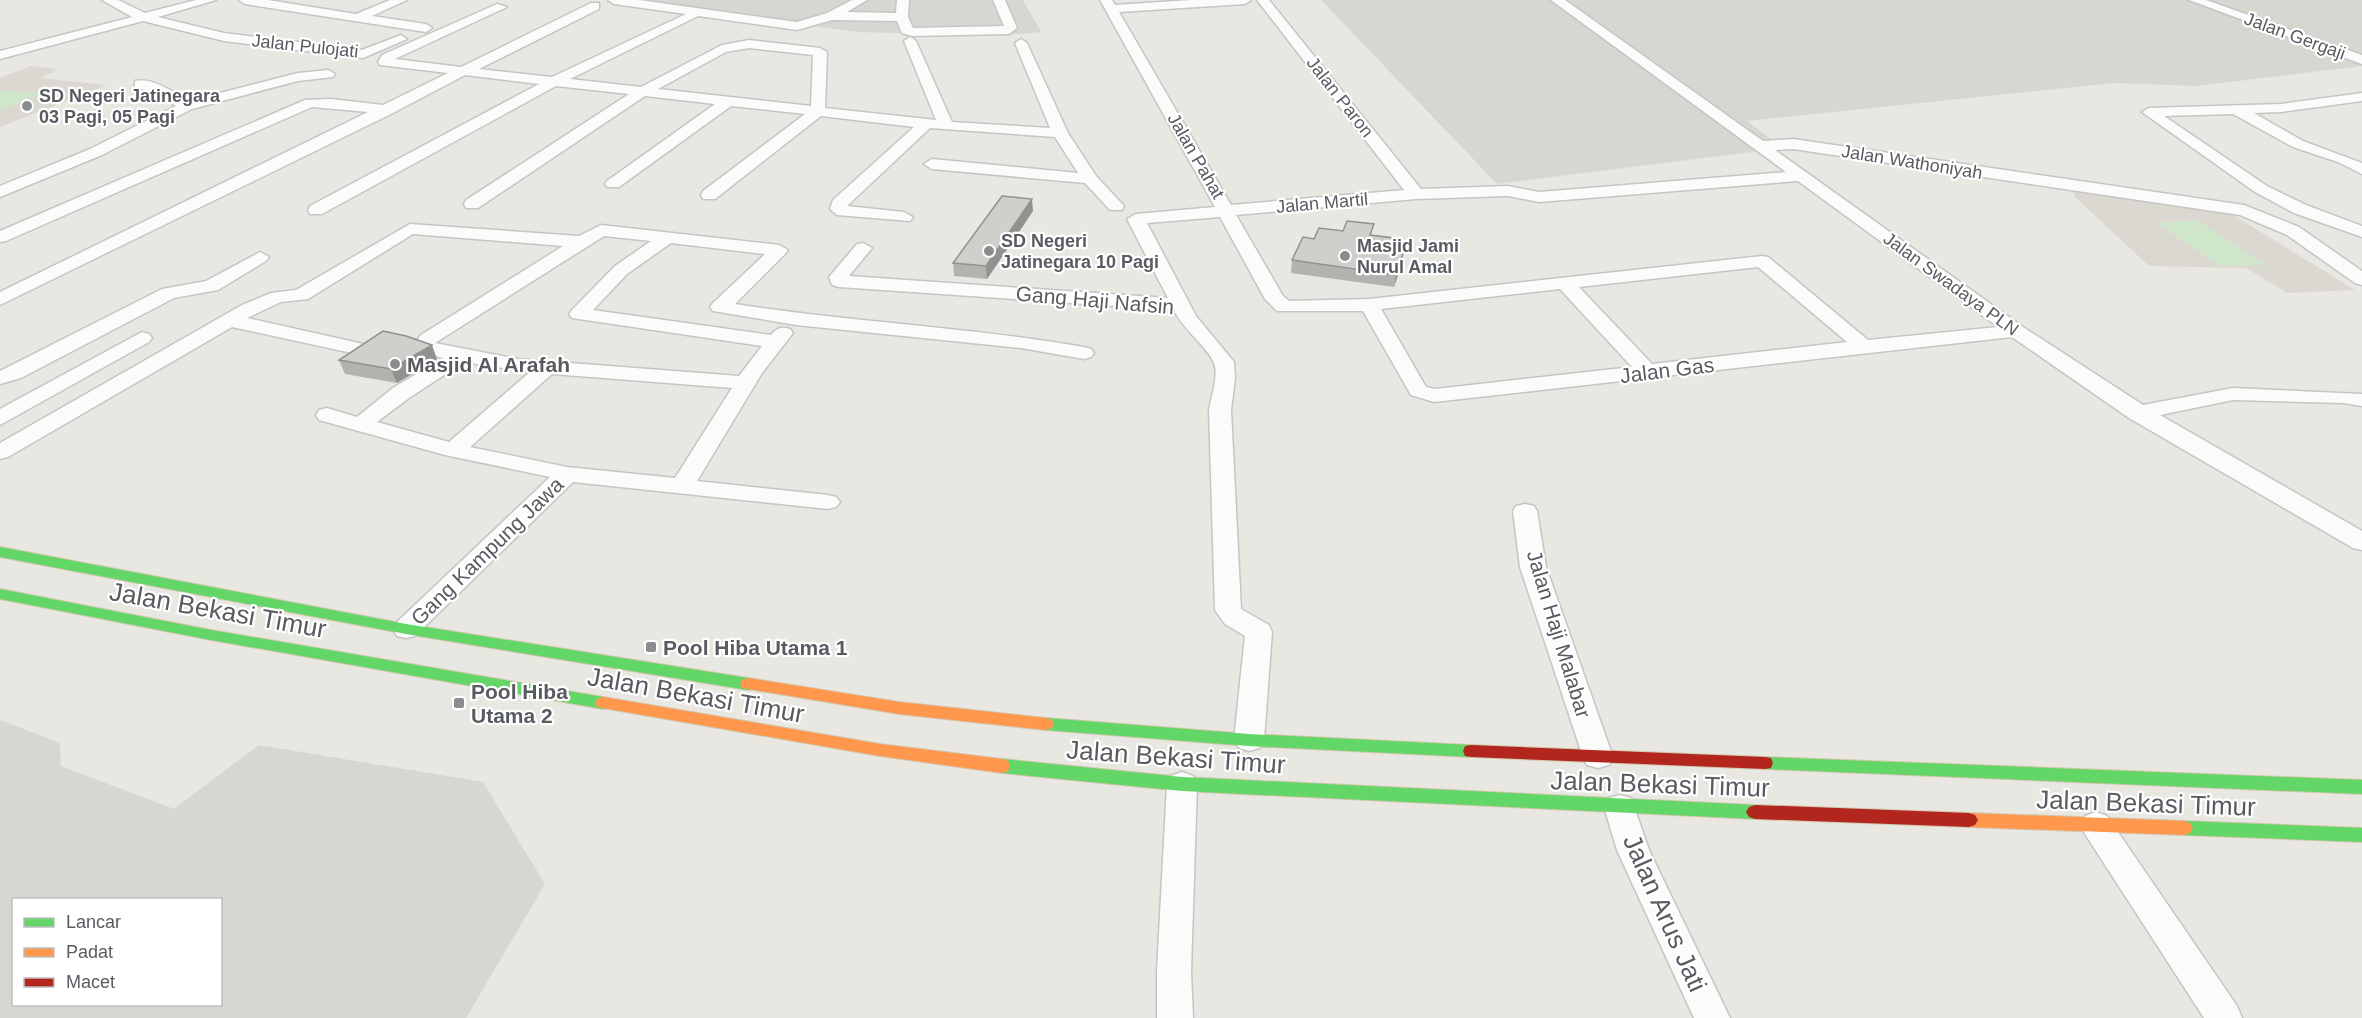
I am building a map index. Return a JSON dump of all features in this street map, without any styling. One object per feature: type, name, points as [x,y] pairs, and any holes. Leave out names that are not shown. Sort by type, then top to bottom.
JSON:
[{"type":"main road","name":"Jalan Bekasi Timur","points":[[0,552],[406,629],[899,708],[1051,724],[1249,740],[1598,757],[2362,787]]},
{"type":"main road","name":"Jalan Bekasi Timur","points":[[0,594],[211,635],[880,750],[1019,768],[1182,784],[1620,807],[2362,835]]},
{"type":"street","name":"Jalan Pulojati","points":[[108,0],[145,18],[224,37],[356,54],[370,52],[426,28],[497,3]]},
{"type":"street","points":[[0,56],[210,0]]},
{"type":"street","points":[[245,0],[426,28]]},
{"type":"street","points":[[303,10],[329,0]]},
{"type":"street","points":[[356,18],[401,0]]},
{"type":"street","points":[[614,0],[656,2],[797,27],[831,16],[861,0]]},
{"type":"street","points":[[903,0],[902,16],[906,30],[912,32],[1009,30],[1011,28],[999,0]]},
{"type":"street","points":[[1108,5],[1245,0]]},
{"type":"street","name":"Jalan Paron","points":[[1263,0],[1416,194]]},
{"type":"street","name":"Jalan Swadaya PLN","points":[[1557,0],[2016,331],[2137,413],[2362,542]]},
{"type":"street","name":"Jalan Gergaji","points":[[2195,0],[2362,60]]},
{"type":"street","points":[[497,3],[387,58],[385,62],[463,73],[946,126],[1060,133]]},
{"type":"street","points":[[727,15],[746,5]]},
{"type":"street","name":"Jalan Pahat","points":[[1108,5],[1227,211],[1275,300],[1289,309],[1369,305]]},
{"type":"street","points":[[0,299],[596,6]]},
{"type":"street","points":[[316,210],[552,82],[692,16]]},
{"type":"street","points":[[831,16],[902,16]]},
{"type":"street","points":[[910,40],[946,126]]},
{"type":"street","points":[[1021,43],[1060,133],[1090,179],[1116,206]]},
{"type":"street","points":[[472,204],[640,93],[731,45],[749,44],[816,50],[822,55],[818,111],[709,195]]},
{"type":"street","points":[[0,192],[96,152],[187,106],[298,77],[328,74]]},
{"type":"street","points":[[140,84],[160,90],[187,106]]},
{"type":"street","points":[[2358,227],[2300,209],[2261,189],[2149,111],[2286,107],[2362,96]]},
{"type":"street","points":[[613,184],[728,101]]},
{"type":"street","points":[[0,237],[310,103],[331,102],[388,110]]},
{"type":"street","points":[[2236,110],[2298,144],[2344,159],[2362,169]]},
{"type":"street","points":[[904,217],[838,209],[839,204],[926,123]]},
{"type":"street","name":"Jalan Wathoniyah","points":[[1760,146],[1793,144],[2244,210],[2293,231],[2362,279]]},
{"type":"street","name":"Jalan Martil","points":[[1508,191],[1526,183],[1782,163]]},
{"type":"street","points":[[932,164],[1090,179]]},
{"type":"street","name":"Jalan Martil","points":[[1182,305],[1136,219],[1416,194],[1508,191],[1539,197],[1801,176]]},
{"type":"street","points":[[0,452],[229,321],[274,298],[302,295],[410,229],[582,242]]},
{"type":"street","points":[[746,383],[548,367],[462,355],[422,346],[428,339],[601,230],[779,250],[720,307],[796,319],[1021,342],[1084,353]]},
{"type":"street","points":[[669,236],[621,270],[579,314],[776,342]]},
{"type":"street","name":"Gang Haji Nafsin","points":[[863,248],[838,277],[839,281],[1182,305],[1187,318],[1224,362],[1225,378],[1220,410],[1228,610],[1234,618],[1259,632],[1249,740]]},
{"type":"street","points":[[0,378],[14,374],[169,293],[212,286],[260,257]]},
{"type":"street","points":[[1369,305],[1762,261],[1864,346]]},
{"type":"street","points":[[1566,284],[1648,372]]},
{"type":"street","name":"Jalan Gas","points":[[1369,305],[1414,385],[1424,394],[1459,394],[1864,346],[2016,331]]},
{"type":"street","points":[[682,486],[746,383],[796,319]]},
{"type":"street","points":[[229,321],[361,350]]},
{"type":"street","points":[[0,418],[141,338]]},
{"type":"street","points":[[361,424],[401,393],[462,355]]},
{"type":"street","points":[[453,450],[548,367]]},
{"type":"street","points":[[2137,413],[2233,394],[2343,397],[2362,400]]},
{"type":"street","points":[[327,415],[453,450],[567,474],[828,502]]},
{"type":"street","name":"Gang Kampung Jawa","points":[[406,629],[567,474]]},
{"type":"street","name":"Jalan Haji Malabar","points":[[1525,511],[1533,567],[1598,757]]},
{"type":"street","points":[[1175,1018],[1174,971],[1182,784]]},
{"type":"street","name":"Jalan Arus Jati","points":[[1620,807],[1633,850],[1712,1018]]},
{"type":"street","points":[[2096,825],[2224,1018]]},
{"type":"shaded area","points":[[607,0],[1023,0],[1041,32],[996,36],[857,32]]},
{"type":"shaded area","points":[[1321,0],[2362,0],[2362,66],[2197,86],[2114,83],[1747,121],[1783,148],[1497,184]]},
{"type":"shaded area","name":"SD Negeri Jatinegara 03 Pagi, 05 Pagi","points":[[31,66],[59,69],[40,78],[107,85],[0,127],[0,78]]},
{"type":"shaded area","points":[[2073,187],[2217,205],[2355,290],[2287,293],[2246,268],[2149,266],[2074,196]]},
{"type":"shaded area","points":[[0,720],[60,743],[61,766],[174,809],[259,745],[483,782],[545,884],[466,1018],[0,1018]]},
{"type":"green space","points":[[5,90],[42,94],[0,110],[0,92]]},
{"type":"green space","points":[[2198,221],[2265,265],[2220,266],[2155,222]]},
{"type":"building","points":[[1002,196],[1032,199],[986,266],[953,263]]},
{"type":"building","name":"Masjid Jami Nurul Amal","points":[[1347,221],[1374,224],[1370,235],[1394,238],[1391,249],[1404,250],[1396,275],[1292,260],[1303,237],[1314,239],[1319,228],[1343,231]]},
{"type":"building","points":[[383,331],[432,345],[391,369],[339,360]]},
{"type":"traffic: fast","points":[[0,552],[406,629],[748,684]]},
{"type":"traffic: fast","points":[[0,594],[211,635],[603,703]]},
{"type":"traffic: fast","points":[[1046,724],[1249,740],[1471,751]]},
{"type":"traffic: fast","points":[[1765,763],[2362,787]]},
{"type":"traffic: fast","points":[[1002,766],[1182,784],[1755,812]]},
{"type":"traffic: fast","points":[[2184,828],[2362,835]]},
{"type":"traffic: slow","points":[[748,684],[899,708],[1046,724]]},
{"type":"traffic: slow","points":[[603,703],[880,750],[1002,766]]},
{"type":"traffic: slow","points":[[1969,820],[2184,828]]},
{"type":"traffic: jam","points":[[1471,751],[1765,763]]},
{"type":"traffic: jam","points":[[1755,812],[1969,820]]},
{"type":"place","name":"SD Negeri Jatinegara 03 Pagi, 05 Pagi","points":[[27,106]]},
{"type":"place","name":"SD Negeri Jatinegara 10 Pagi","points":[[989,251]]},
{"type":"place","name":"Masjid Jami Nurul Amal","points":[[1345,256]]},
{"type":"place","name":"Masjid Al Arafah","points":[[395,364]]},
{"type":"place","name":"Pool Hiba Utama 1","points":[[651,647]]},
{"type":"place","name":"Pool Hiba Utama 2","points":[[459,703]]}]
